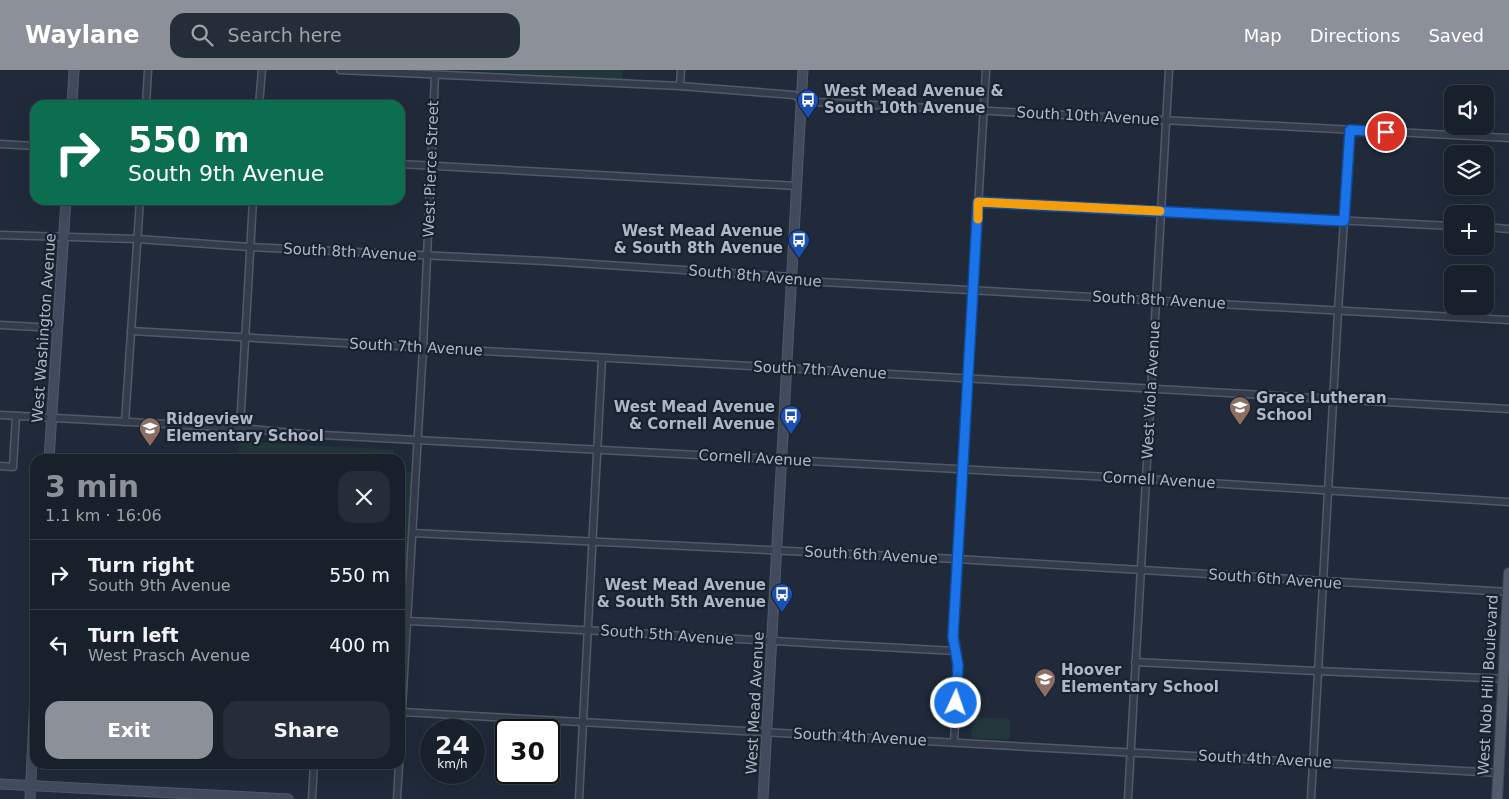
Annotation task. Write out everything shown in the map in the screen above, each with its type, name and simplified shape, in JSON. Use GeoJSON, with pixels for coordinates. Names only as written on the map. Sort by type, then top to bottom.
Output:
{"type":"FeatureCollection","features":[{"type":"Feature","properties":{"kind":"main road","name":"West Nob Hill Boulevard"},"geometry":{"type":"LineString","coordinates":[[1498,799],[1506,679],[1509,573]]}},
{"type":"Feature","properties":{"kind":"street"},"geometry":{"type":"LineString","coordinates":[[72,100],[74,70]]}},
{"type":"Feature","properties":{"kind":"street"},"geometry":{"type":"LineString","coordinates":[[146,100],[148,70]]}},
{"type":"Feature","properties":{"kind":"street"},"geometry":{"type":"LineString","coordinates":[[259,100],[262,70]]}},
{"type":"Feature","properties":{"kind":"street","name":"South 10th Avenue"},"geometry":{"type":"LineString","coordinates":[[340,70],[435,75],[448,73],[680,86],[794,95],[801,99],[816,102],[1509,138]]}},
{"type":"Feature","properties":{"kind":"street"},"geometry":{"type":"LineString","coordinates":[[680,86],[681,70]]}},
{"type":"Feature","properties":{"kind":"street","name":"West Mead Avenue"},"geometry":{"type":"LineString","coordinates":[[763,799],[803,70]]}},
{"type":"Feature","properties":{"kind":"street"},"geometry":{"type":"LineString","coordinates":[[954,742],[958,665],[953,637],[986,70]]}},
{"type":"Feature","properties":{"kind":"street","name":"West Viola Avenue"},"geometry":{"type":"LineString","coordinates":[[1128,799],[1169,70]]}},
{"type":"Feature","properties":{"kind":"street","name":"West Pierce Street"},"geometry":{"type":"LineString","coordinates":[[405,657],[428,256],[435,75]]}},
{"type":"Feature","properties":{"kind":"street"},"geometry":{"type":"LineString","coordinates":[[1311,799],[1322,582],[1350,130]]}},
{"type":"Feature","properties":{"kind":"street"},"geometry":{"type":"LineString","coordinates":[[0,144],[30,146]]}},
{"type":"Feature","properties":{"kind":"street"},"geometry":{"type":"LineString","coordinates":[[405,164],[797,186]]}},
{"type":"Feature","properties":{"kind":"street"},"geometry":{"type":"LineString","coordinates":[[978,202],[1444,226]]}},
{"type":"Feature","properties":{"kind":"street","name":"West Washington Avenue"},"geometry":{"type":"LineString","coordinates":[[49,454],[66,205]]}},
{"type":"Feature","properties":{"kind":"street"},"geometry":{"type":"LineString","coordinates":[[126,422],[140,205]]}},
{"type":"Feature","properties":{"kind":"street"},"geometry":{"type":"LineString","coordinates":[[240,428],[252,205]]}},
{"type":"Feature","properties":{"kind":"street"},"geometry":{"type":"LineString","coordinates":[[1494,227],[1509,228]]}},
{"type":"Feature","properties":{"kind":"street","name":"South 8th Avenue"},"geometry":{"type":"LineString","coordinates":[[0,235],[137,239],[250,247],[545,261],[792,277],[804,281],[1509,320]]}},
{"type":"Feature","properties":{"kind":"street"},"geometry":{"type":"LineString","coordinates":[[0,325],[57,328]]}},
{"type":"Feature","properties":{"kind":"street","name":"South 7th Avenue"},"geometry":{"type":"LineString","coordinates":[[131,331],[1509,409]]}},
{"type":"Feature","properties":{"kind":"street"},"geometry":{"type":"LineString","coordinates":[[579,799],[602,358]]}},
{"type":"Feature","properties":{"kind":"street","name":"Cornell Avenue"},"geometry":{"type":"LineString","coordinates":[[0,415],[240,428],[304,434],[1146,479],[1509,502]]}},
{"type":"Feature","properties":{"kind":"street"},"geometry":{"type":"LineString","coordinates":[[0,466],[13,466],[16,416]]}},
{"type":"Feature","properties":{"kind":"street","name":"South 6th Avenue"},"geometry":{"type":"LineString","coordinates":[[413,533],[957,559],[1509,592]]}},
{"type":"Feature","properties":{"kind":"street","name":"South 5th Avenue"},"geometry":{"type":"LineString","coordinates":[[407,621],[587,629],[772,642],[956,651]]}},
{"type":"Feature","properties":{"kind":"street"},"geometry":{"type":"LineString","coordinates":[[1135,662],[1506,679]]}},
{"type":"Feature","properties":{"kind":"street","name":"South 4th Avenue"},"geometry":{"type":"LineString","coordinates":[[405,712],[582,720],[767,733],[1312,761],[1499,773]]}},
{"type":"Feature","properties":{"kind":"street"},"geometry":{"type":"LineString","coordinates":[[30,799],[31,769]]}},
{"type":"Feature","properties":{"kind":"street"},"geometry":{"type":"LineString","coordinates":[[312,799],[314,769]]}},
{"type":"Feature","properties":{"kind":"street"},"geometry":{"type":"LineString","coordinates":[[397,799],[399,769]]}},
{"type":"Feature","properties":{"kind":"street"},"geometry":{"type":"LineString","coordinates":[[0,784],[288,799]]}},
{"type":"Feature","properties":{"kind":"green space"},"geometry":{"type":"Polygon","coordinates":[[[470,70],[623,70],[622,80],[470,70]]]}},
{"type":"Feature","properties":{"kind":"green space"},"geometry":{"type":"Polygon","coordinates":[[[240,435],[250,442],[394,450],[394,454],[238,454],[240,435]]]}},
{"type":"Feature","properties":{"kind":"green space"},"geometry":{"type":"Polygon","coordinates":[[[405,472],[413,472],[405,590],[405,472]]]}},
{"type":"Feature","properties":{"kind":"green space"},"geometry":{"type":"Polygon","coordinates":[[[973,717],[1010,719],[1010,737],[1008,740],[971,738],[973,717]]]}},
{"type":"Feature","properties":{"kind":"slow traffic"},"geometry":{"type":"LineString","coordinates":[[978,219],[978,202],[1160,211]]}},
{"type":"Feature","properties":{"kind":"place","name":"West Mead Avenue & South 10th Avenue"},"geometry":{"type":"Point","coordinates":[808,119]}},
{"type":"Feature","properties":{"kind":"place","name":"West Mead Avenue & South 8th Avenue"},"geometry":{"type":"Point","coordinates":[799,259]}},
{"type":"Feature","properties":{"kind":"place","name":"Grace Lutheran School"},"geometry":{"type":"Point","coordinates":[1240,426]}},
{"type":"Feature","properties":{"kind":"place","name":"West Mead Avenue & Cornell Avenue"},"geometry":{"type":"Point","coordinates":[791,435]}},
{"type":"Feature","properties":{"kind":"place","name":"Ridgeview Elementary School"},"geometry":{"type":"Point","coordinates":[150,447]}},
{"type":"Feature","properties":{"kind":"place","name":"West Mead Avenue & South 5th Avenue"},"geometry":{"type":"Point","coordinates":[782,613]}},
{"type":"Feature","properties":{"kind":"place","name":"Hoover Elementary School"},"geometry":{"type":"Point","coordinates":[1045,698]}},
{"type":"Feature","properties":{"kind":"route"},"geometry":{"type":"LineString","coordinates":[[956,703],[958,665],[953,637],[978,202],[1344,221],[1350,130],[1386,132]]}}]}
